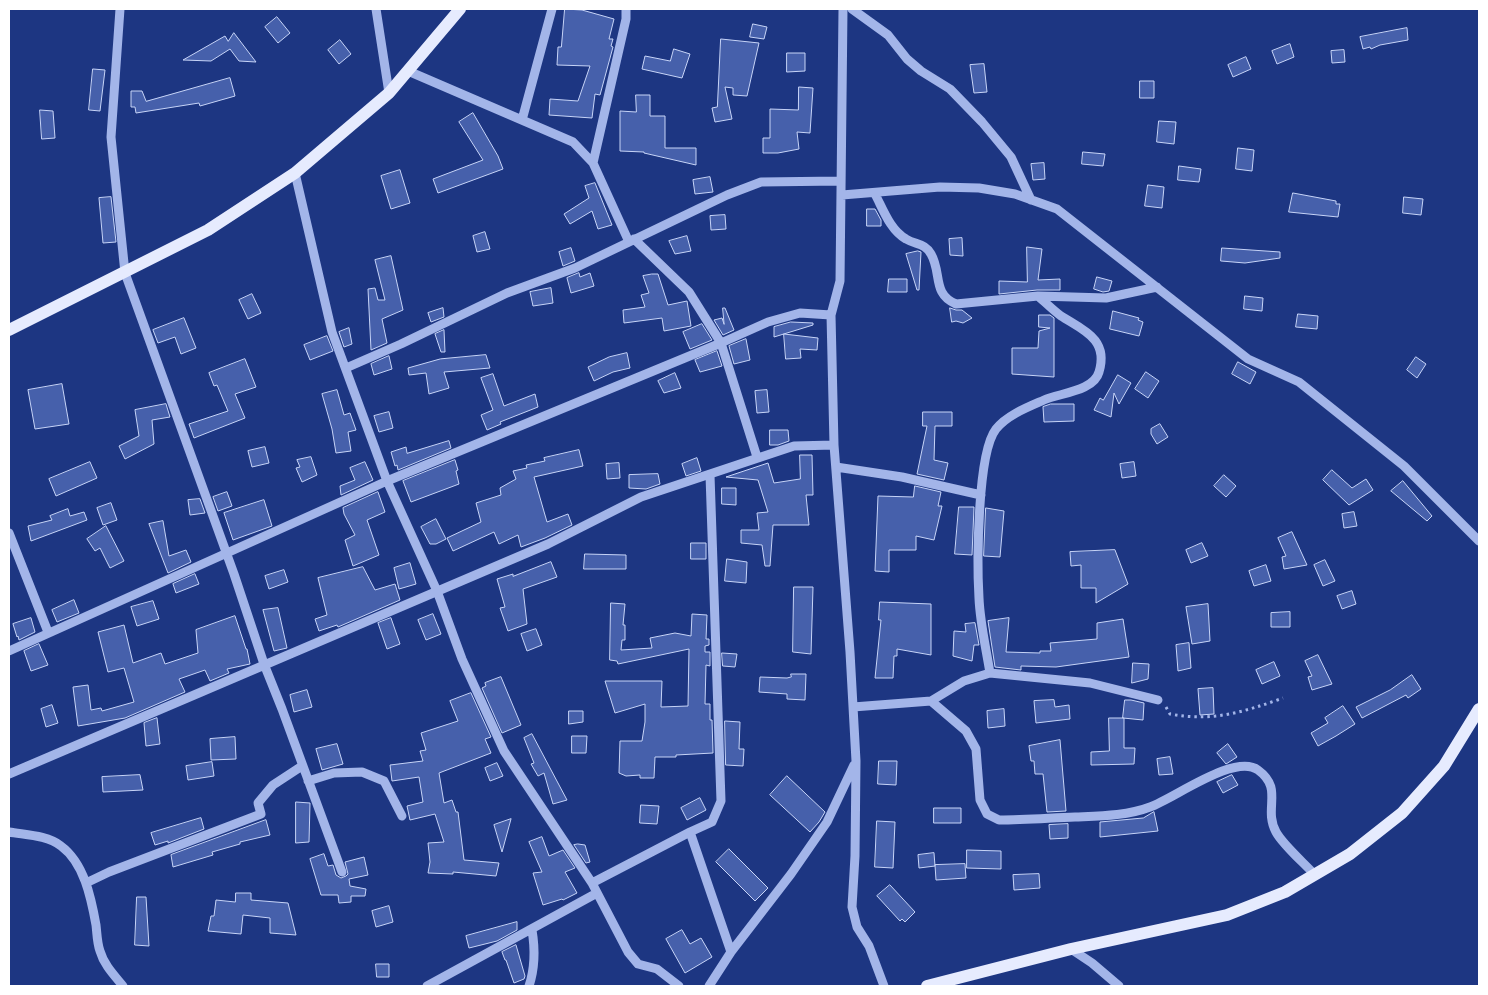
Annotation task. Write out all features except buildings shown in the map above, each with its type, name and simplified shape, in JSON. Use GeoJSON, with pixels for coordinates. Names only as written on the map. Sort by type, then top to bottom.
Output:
{"type":"FeatureCollection","features":[{"type":"Feature","properties":{"kind":"main road"},"geometry":{"type":"LineString","coordinates":[[9,330],[208,230],[295,173],[389,93],[460,9]]}},
{"type":"Feature","properties":{"kind":"main road"},"geometry":{"type":"LineString","coordinates":[[928,986],[1071,949],[1227,915],[1285,892],[1350,854],[1402,813],[1444,766],[1479,710]]}},
{"type":"Feature","properties":{"kind":"street"},"geometry":{"type":"LineString","coordinates":[[120,9],[111,137],[125,272],[264,664],[342,872]]}},
{"type":"Feature","properties":{"kind":"street"},"geometry":{"type":"LineString","coordinates":[[376,9],[389,93]]}},
{"type":"Feature","properties":{"kind":"street"},"geometry":{"type":"LineString","coordinates":[[522,120],[552,9]]}},
{"type":"Feature","properties":{"kind":"street"},"geometry":{"type":"LineString","coordinates":[[593,164],[626,19],[626,9]]}},
{"type":"Feature","properties":{"kind":"street"},"geometry":{"type":"LineString","coordinates":[[843,9],[840,281],[831,315],[834,445],[856,761],[855,856],[852,907],[857,927],[869,946],[884,986]]}},
{"type":"Feature","properties":{"kind":"street"},"geometry":{"type":"LineString","coordinates":[[852,9],[888,35],[908,60],[950,89],[982,122],[1011,157],[1031,200]]}},
{"type":"Feature","properties":{"kind":"street"},"geometry":{"type":"LineString","coordinates":[[408,71],[573,142],[593,164],[632,241],[689,292],[721,344],[757,457]]}},
{"type":"Feature","properties":{"kind":"street"},"geometry":{"type":"LineString","coordinates":[[295,173],[332,332],[387,481],[437,591],[462,659],[504,752],[592,883],[628,952],[638,964],[657,969],[679,986]]}},
{"type":"Feature","properties":{"kind":"street"},"geometry":{"type":"LineString","coordinates":[[346,368],[507,293],[575,268],[727,195],[761,182],[840,181]]}},
{"type":"Feature","properties":{"kind":"street"},"geometry":{"type":"LineString","coordinates":[[842,195],[875,194],[940,187],[979,188],[1015,194],[1057,209],[1248,359],[1299,382],[1404,466],[1479,541]]}},
{"type":"Feature","properties":{"kind":"street"},"geometry":{"type":"LineString","coordinates":[[875,194],[894,228],[905,238],[926,246],[933,256],[941,293],[949,301],[956,304],[1038,296],[1106,298],[1157,287]]}},
{"type":"Feature","properties":{"kind":"street"},"geometry":{"type":"LineString","coordinates":[[990,673],[979,599],[978,561],[985,457],[996,429],[1018,411],[1049,397],[1092,383],[1099,374],[1101,363],[1100,347],[1093,336],[1058,314],[1038,296]]}},
{"type":"Feature","properties":{"kind":"street"},"geometry":{"type":"LineString","coordinates":[[9,651],[387,481],[721,344],[768,322],[800,313],[831,315]]}},
{"type":"Feature","properties":{"kind":"street"},"geometry":{"type":"LineString","coordinates":[[9,774],[548,544],[641,497],[794,446],[834,445]]}},
{"type":"Feature","properties":{"kind":"street"},"geometry":{"type":"LineString","coordinates":[[836,467],[902,478],[981,495]]}},
{"type":"Feature","properties":{"kind":"street"},"geometry":{"type":"LineString","coordinates":[[592,883],[712,822],[721,801],[710,475]]}},
{"type":"Feature","properties":{"kind":"street"},"geometry":{"type":"LineString","coordinates":[[9,533],[48,632]]}},
{"type":"Feature","properties":{"kind":"street"},"geometry":{"type":"LineString","coordinates":[[853,707],[931,701],[964,681],[990,673],[1090,683],[1158,700]]}},
{"type":"Feature","properties":{"kind":"street"},"geometry":{"type":"LineString","coordinates":[[931,701],[966,731],[976,749],[980,800],[987,814],[998,820],[1126,813],[1150,808],[1229,768],[1247,765],[1257,769],[1270,782],[1272,788],[1270,811],[1272,823],[1277,834],[1314,874]]}},
{"type":"Feature","properties":{"kind":"street"},"geometry":{"type":"LineString","coordinates":[[710,986],[731,952],[828,822],[856,761]]}},
{"type":"Feature","properties":{"kind":"street"},"geometry":{"type":"LineString","coordinates":[[86,883],[109,872],[261,814],[258,802],[273,786],[302,766]]}},
{"type":"Feature","properties":{"kind":"street"},"geometry":{"type":"LineString","coordinates":[[308,781],[334,773],[362,772],[384,781],[402,816]]}},
{"type":"Feature","properties":{"kind":"street"},"geometry":{"type":"LineString","coordinates":[[9,832],[43,838],[60,845],[75,860],[86,883],[96,923],[100,951],[107,967],[123,986]]}},
{"type":"Feature","properties":{"kind":"street"},"geometry":{"type":"LineString","coordinates":[[690,832],[731,952]]}},
{"type":"Feature","properties":{"kind":"street"},"geometry":{"type":"LineString","coordinates":[[427,986],[597,893]]}},
{"type":"Feature","properties":{"kind":"street"},"geometry":{"type":"LineString","coordinates":[[529,986],[532,978],[534,947],[532,930]]}},
{"type":"Feature","properties":{"kind":"street"},"geometry":{"type":"LineString","coordinates":[[1071,949],[1092,963],[1119,986]]}},
{"type":"Feature","properties":{"kind":"path"},"geometry":{"type":"LineString","coordinates":[[1158,700],[1162,702],[1170,714],[1199,718],[1224,716],[1256,708],[1283,698]]}}]}
